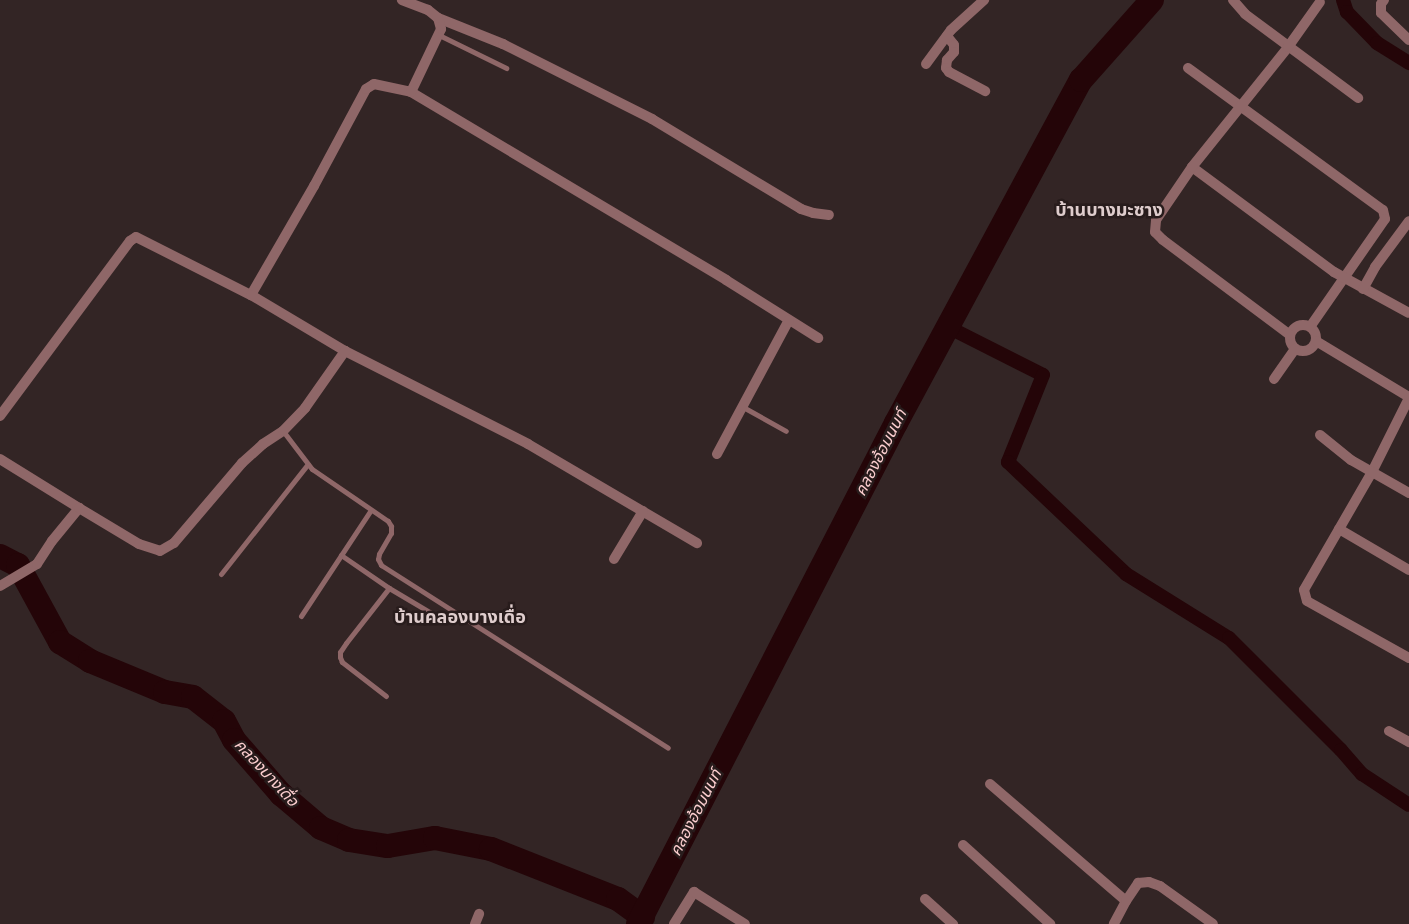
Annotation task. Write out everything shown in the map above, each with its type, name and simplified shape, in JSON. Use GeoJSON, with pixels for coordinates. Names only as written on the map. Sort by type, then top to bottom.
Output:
{"type":"FeatureCollection","features":[{"type":"Feature","properties":{"kind":"street"},"geometry":{"type":"LineString","coordinates":[[402,0],[428,10],[438,18],[503,44],[652,119],[801,209],[828,215]]}},
{"type":"Feature","properties":{"kind":"street"},"geometry":{"type":"LineString","coordinates":[[926,64],[947,36],[984,0]]}},
{"type":"Feature","properties":{"kind":"street"},"geometry":{"type":"LineString","coordinates":[[1233,0],[1245,14],[1358,98]]}},
{"type":"Feature","properties":{"kind":"street"},"geometry":{"type":"LineString","coordinates":[[1384,0],[1381,4],[1381,13],[1409,40]]}},
{"type":"Feature","properties":{"kind":"street"},"geometry":{"type":"LineString","coordinates":[[1290,335],[1163,240],[1155,232],[1156,220],[1192,166],[1288,47],[1320,2]]}},
{"type":"Feature","properties":{"kind":"street"},"geometry":{"type":"LineString","coordinates":[[411,92],[439,35],[438,18]]}},
{"type":"Feature","properties":{"kind":"street"},"geometry":{"type":"LineString","coordinates":[[947,36],[954,45],[954,52],[947,60],[946,68],[949,72],[985,91]]}},
{"type":"Feature","properties":{"kind":"street"},"geometry":{"type":"LineString","coordinates":[[1188,68],[1383,210],[1385,219],[1346,279],[1310,327]]}},
{"type":"Feature","properties":{"kind":"street"},"geometry":{"type":"LineString","coordinates":[[250,295],[314,186],[366,89],[374,84],[411,92],[726,280],[818,338]]}},
{"type":"Feature","properties":{"kind":"street"},"geometry":{"type":"LineString","coordinates":[[1192,166],[1346,279],[1409,313]]}},
{"type":"Feature","properties":{"kind":"street"},"geometry":{"type":"LineString","coordinates":[[1363,289],[1375,267],[1409,221]]}},
{"type":"Feature","properties":{"kind":"street"},"geometry":{"type":"LineString","coordinates":[[0,416],[130,241],[136,237],[250,295],[345,351],[528,444],[697,543]]}},
{"type":"Feature","properties":{"kind":"street"},"geometry":{"type":"LineString","coordinates":[[717,454],[789,320]]}},
{"type":"Feature","properties":{"kind":"street"},"geometry":{"type":"LineString","coordinates":[[1300,325],[1310,327],[1316,336],[1316,341],[1310,349],[1300,351],[1295,349],[1290,340],[1290,335],[1292,330],[1300,325]]}},
{"type":"Feature","properties":{"kind":"street"},"geometry":{"type":"LineString","coordinates":[[1316,341],[1409,398],[1372,472],[1304,590],[1307,601],[1409,658]]}},
{"type":"Feature","properties":{"kind":"street"},"geometry":{"type":"LineString","coordinates":[[1274,379],[1295,349]]}},
{"type":"Feature","properties":{"kind":"street"},"geometry":{"type":"LineString","coordinates":[[0,458],[139,544],[160,551],[174,543],[242,463],[263,444],[283,432],[304,408],[345,351]]}},
{"type":"Feature","properties":{"kind":"street"},"geometry":{"type":"LineString","coordinates":[[1320,435],[1351,460],[1409,493]]}},
{"type":"Feature","properties":{"kind":"street"},"geometry":{"type":"LineString","coordinates":[[0,586],[37,564],[52,541],[79,508]]}},
{"type":"Feature","properties":{"kind":"street"},"geometry":{"type":"LineString","coordinates":[[614,558],[643,512]]}},
{"type":"Feature","properties":{"kind":"street"},"geometry":{"type":"LineString","coordinates":[[1339,529],[1409,570]]}},
{"type":"Feature","properties":{"kind":"street"},"geometry":{"type":"LineString","coordinates":[[1389,731],[1409,742]]}},
{"type":"Feature","properties":{"kind":"street"},"geometry":{"type":"LineString","coordinates":[[990,784],[1126,901]]}},
{"type":"Feature","properties":{"kind":"street"},"geometry":{"type":"LineString","coordinates":[[963,845],[1050,924]]}},
{"type":"Feature","properties":{"kind":"street"},"geometry":{"type":"LineString","coordinates":[[1114,924],[1138,883],[1149,882],[1160,886],[1213,924]]}},
{"type":"Feature","properties":{"kind":"street"},"geometry":{"type":"LineString","coordinates":[[674,924],[694,892],[745,924]]}},
{"type":"Feature","properties":{"kind":"street"},"geometry":{"type":"LineString","coordinates":[[925,899],[953,924]]}},
{"type":"Feature","properties":{"kind":"lane"},"geometry":{"type":"LineString","coordinates":[[439,35],[506,68]]}},
{"type":"Feature","properties":{"kind":"lane"},"geometry":{"type":"LineString","coordinates":[[742,407],[786,431]]}},
{"type":"Feature","properties":{"kind":"lane"},"geometry":{"type":"LineString","coordinates":[[283,432],[312,469],[391,526],[390,533],[379,554],[381,565],[668,748]]}},
{"type":"Feature","properties":{"kind":"lane"},"geometry":{"type":"LineString","coordinates":[[221,574],[308,464]]}},
{"type":"Feature","properties":{"kind":"lane"},"geometry":{"type":"LineString","coordinates":[[301,616],[371,510]]}},
{"type":"Feature","properties":{"kind":"lane"},"geometry":{"type":"LineString","coordinates":[[341,555],[389,588],[443,620]]}},
{"type":"Feature","properties":{"kind":"lane"},"geometry":{"type":"LineString","coordinates":[[386,696],[342,662],[340,652],[389,588]]}},
{"type":"Feature","properties":{"kind":"waterway","name":"คลองอ้อมนนท์"},"geometry":{"type":"LineString","coordinates":[[638,924],[896,423],[1081,80],[1152,0]]}},
{"type":"Feature","properties":{"kind":"waterway"},"geometry":{"type":"LineString","coordinates":[[1343,0],[1347,12],[1377,43],[1409,63]]}},
{"type":"Feature","properties":{"kind":"waterway"},"geometry":{"type":"LineString","coordinates":[[948,327],[1043,375],[1008,462],[1126,574],[1229,638],[1341,750],[1362,774],[1409,805]]}},
{"type":"Feature","properties":{"kind":"waterway","name":"คลองบางเดื่อ"},"geometry":{"type":"LineString","coordinates":[[0,556],[18,565],[60,642],[90,661],[165,692],[193,697],[224,721],[234,740],[281,794],[321,828],[349,840],[388,846],[435,838],[491,849],[618,899],[643,917]]}},
{"type":"Feature","properties":{"kind":"district","name":"บ้านบางมะซาง"},"geometry":{"type":"Point","coordinates":[1109,210]}},
{"type":"Feature","properties":{"kind":"district","name":"บ้านคลองบางเดื่อ"},"geometry":{"type":"Point","coordinates":[460,617]}}]}
